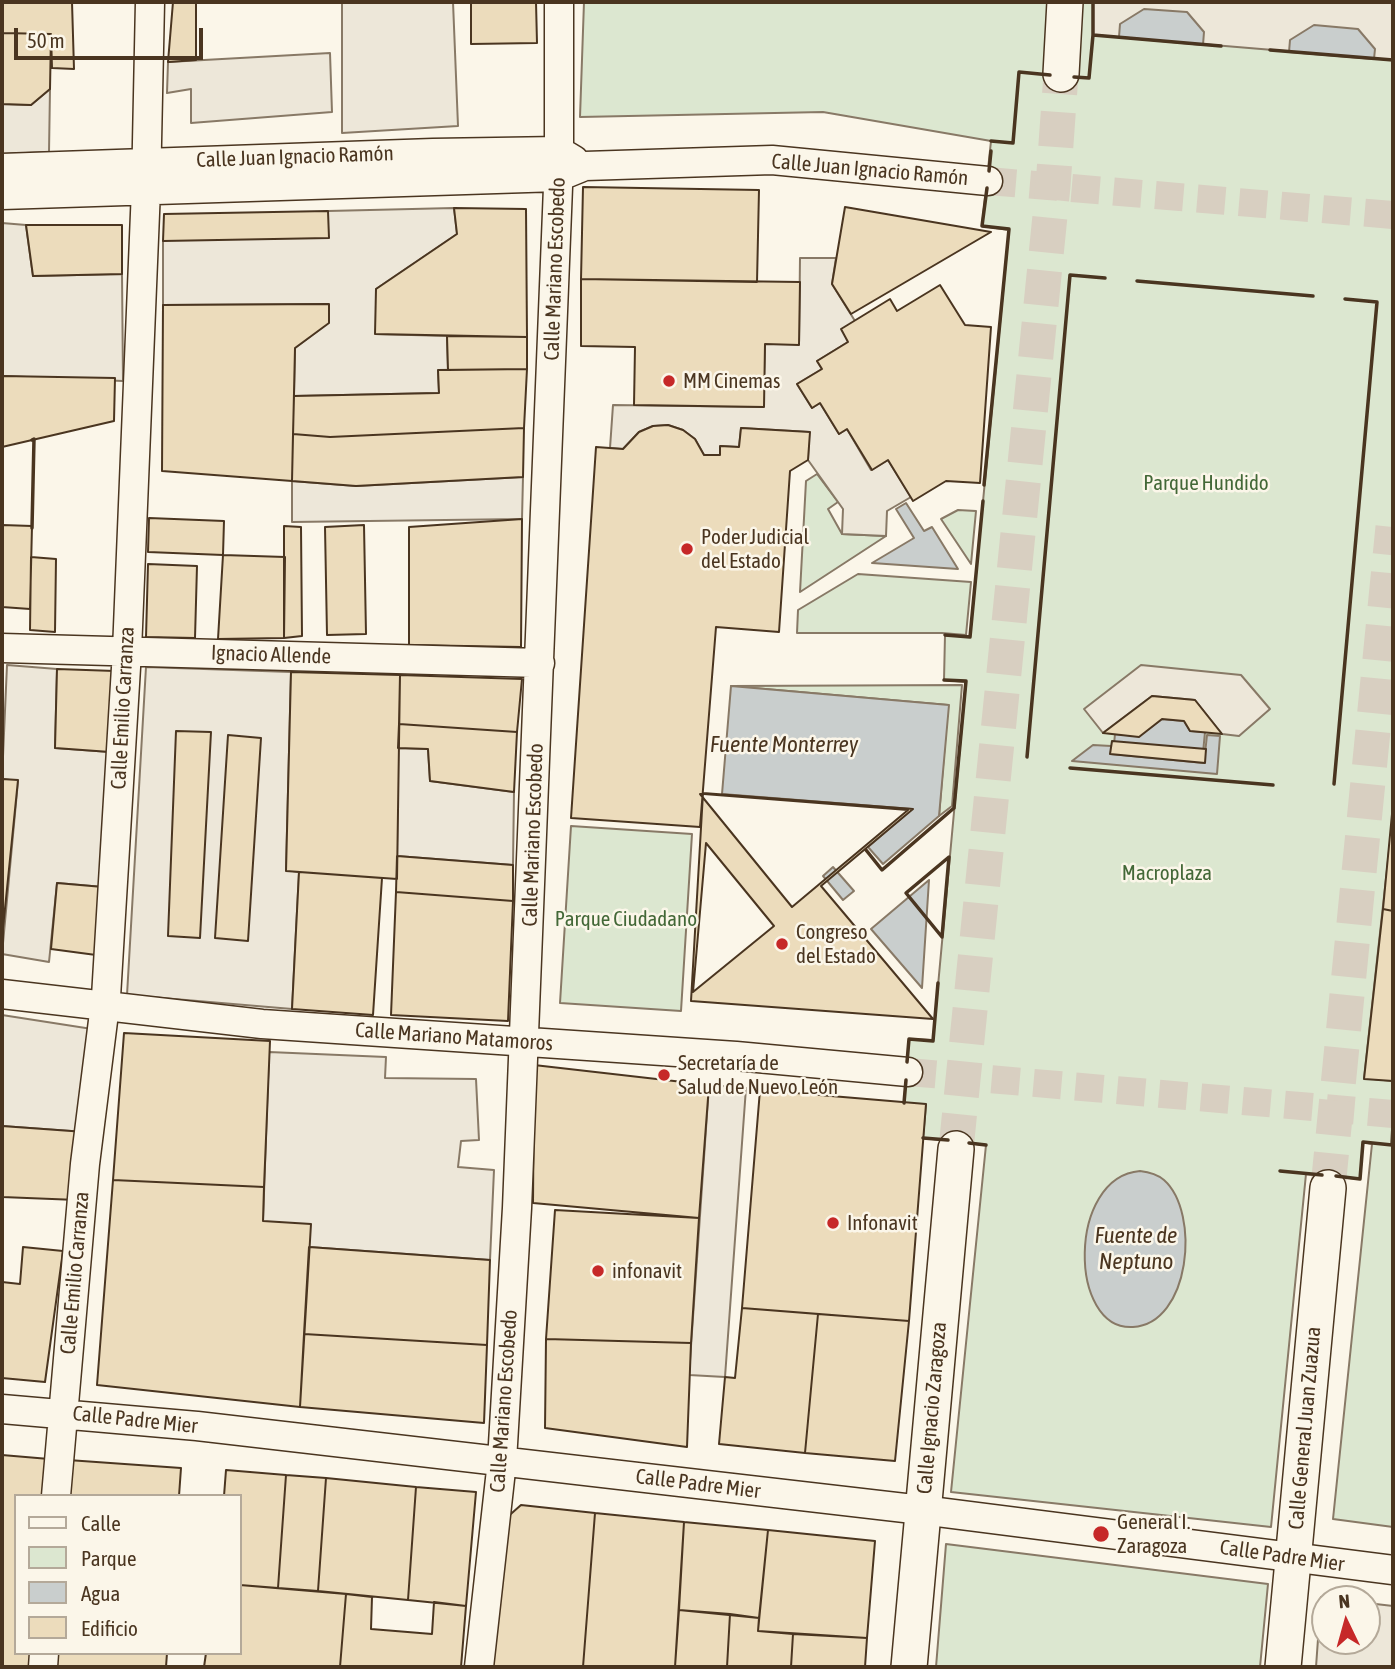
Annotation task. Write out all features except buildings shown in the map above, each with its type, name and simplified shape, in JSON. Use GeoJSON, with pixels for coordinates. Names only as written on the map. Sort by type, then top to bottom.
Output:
{"type":"FeatureCollection","features":[{"type":"Feature","properties":{"kind":"main road"},"geometry":{"type":"LineString","coordinates":[[1062,74],[1065,2]]}},
{"type":"Feature","properties":{"kind":"main road","name":"Calle Ignacio Zaragoza"},"geometry":{"type":"LineString","coordinates":[[909,1667],[956,1149]]}},
{"type":"Feature","properties":{"kind":"main road","name":"Calle General Juan Zuazua"},"geometry":{"type":"LineString","coordinates":[[1283,1667],[1328,1188]]}},
{"type":"Feature","properties":{"kind":"street","name":"Calle Emilio Carranza"},"geometry":{"type":"LineString","coordinates":[[56,1494],[85,1164],[104,1007],[127,651],[146,176],[149,2]]}},
{"type":"Feature","properties":{"kind":"street","name":"Calle Mariano Escobedo"},"geometry":{"type":"LineString","coordinates":[[479,1667],[502,1461],[524,1043],[559,164],[559,2]]}},
{"type":"Feature","properties":{"kind":"street","name":"Calle Juan Ignacio Ramón"},"geometry":{"type":"LineString","coordinates":[[2,195],[146,176],[433,153],[584,166],[772,160],[988,181]]}},
{"type":"Feature","properties":{"kind":"street","name":"Calle Juan Ignacio Ramón"},"geometry":{"type":"LineString","coordinates":[[2,168],[146,176]]}},
{"type":"Feature","properties":{"kind":"street","name":"Ignacio Allende"},"geometry":{"type":"LineString","coordinates":[[2,648],[540,663]]}},
{"type":"Feature","properties":{"kind":"street","name":"Calle Mariano Matamoros"},"geometry":{"type":"LineString","coordinates":[[2,993],[262,1024],[736,1056],[908,1072]]}},
{"type":"Feature","properties":{"kind":"street","name":"Calle Padre Mier"},"geometry":{"type":"LineString","coordinates":[[2,1409],[197,1426],[502,1461],[922,1510],[1393,1570]]}},
{"type":"Feature","properties":{"kind":"green space","name":"Macroplaza"},"geometry":{"type":"Polygon","coordinates":[[[584,2],[1393,2],[1393,815],[1364,1078],[1393,1081],[1393,1527],[1333,1519],[1372,1144],[1363,1142],[1360,1179],[1306,1174],[1271,1527],[951,1492],[986,1145],[923,1138],[926,1105],[904,1103],[909,1039],[933,1040],[966,682],[944,680],[945,635],[970,637],[1009,230],[982,226],[991,141],[823,112],[580,117],[584,2]]]}},
{"type":"Feature","properties":{"kind":"green space"},"geometry":{"type":"Polygon","coordinates":[[[817,474],[838,502],[828,509],[842,534],[886,536],[800,592],[806,481],[817,474]]]}},
{"type":"Feature","properties":{"kind":"green space"},"geometry":{"type":"Polygon","coordinates":[[[958,510],[976,511],[971,564],[941,519],[958,510]]]}},
{"type":"Feature","properties":{"kind":"green space"},"geometry":{"type":"Polygon","coordinates":[[[858,574],[971,582],[966,635],[797,633],[798,610],[858,574]]]}},
{"type":"Feature","properties":{"kind":"green space"},"geometry":{"type":"Polygon","coordinates":[[[962,685],[952,806],[939,816],[948,705],[731,686],[962,685]]]}},
{"type":"Feature","properties":{"kind":"green space","name":"Parque Ciudadano"},"geometry":{"type":"Polygon","coordinates":[[[571,826],[692,834],[681,1011],[560,1003],[571,826]]]}},
{"type":"Feature","properties":{"kind":"green space"},"geometry":{"type":"Polygon","coordinates":[[[946,1544],[1268,1584],[1260,1667],[936,1667],[946,1544]]]}},
{"type":"Feature","properties":{"kind":"shaded area"},"geometry":{"type":"Polygon","coordinates":[[[342,2],[453,2],[458,126],[342,133],[342,2]]]}},
{"type":"Feature","properties":{"kind":"shaded area"},"geometry":{"type":"Polygon","coordinates":[[[1093,2],[1393,2],[1393,60],[1093,35],[1093,2]]]}},
{"type":"Feature","properties":{"kind":"shaded area"},"geometry":{"type":"Polygon","coordinates":[[[330,53],[332,112],[191,123],[191,89],[167,93],[168,62],[330,53]]]}},
{"type":"Feature","properties":{"kind":"shaded area"},"geometry":{"type":"Polygon","coordinates":[[[50,89],[49,152],[2,154],[2,104],[31,105],[50,89]]]}},
{"type":"Feature","properties":{"kind":"shaded area"},"geometry":{"type":"Polygon","coordinates":[[[454,208],[457,234],[376,289],[376,334],[447,336],[448,370],[438,371],[439,393],[294,396],[295,348],[328,323],[328,304],[163,305],[163,241],[328,211],[454,208]]]}},
{"type":"Feature","properties":{"kind":"shaded area"},"geometry":{"type":"Polygon","coordinates":[[[2,223],[26,225],[33,276],[122,274],[123,381],[2,376],[2,223]]]}},
{"type":"Feature","properties":{"kind":"shaded area"},"geometry":{"type":"Polygon","coordinates":[[[800,258],[836,258],[832,284],[855,321],[848,342],[817,361],[822,369],[797,384],[812,408],[820,403],[839,434],[847,429],[871,470],[888,460],[911,497],[887,511],[886,536],[842,534],[843,509],[808,460],[809,432],[741,428],[739,447],[721,446],[720,455],[704,455],[695,439],[683,430],[668,425],[653,426],[639,432],[623,449],[610,448],[613,405],[763,407],[765,344],[799,344],[800,258]]]}},
{"type":"Feature","properties":{"kind":"shaded area"},"geometry":{"type":"Polygon","coordinates":[[[523,477],[522,519],[292,522],[292,481],[356,486],[523,477]]]}},
{"type":"Feature","properties":{"kind":"shaded area"},"geometry":{"type":"Polygon","coordinates":[[[7,665],[57,669],[55,748],[110,752],[103,887],[57,883],[49,962],[2,954],[18,781],[2,779],[7,665]]]}},
{"type":"Feature","properties":{"kind":"shaded area"},"geometry":{"type":"Polygon","coordinates":[[[1141,665],[1241,675],[1270,709],[1239,736],[1222,734],[1195,700],[1152,696],[1103,733],[1084,709],[1141,665]]]}},
{"type":"Feature","properties":{"kind":"shaded area"},"geometry":{"type":"Polygon","coordinates":[[[146,667],[291,672],[286,870],[299,872],[292,1009],[127,995],[146,667]]]}},
{"type":"Feature","properties":{"kind":"shaded area"},"geometry":{"type":"Polygon","coordinates":[[[398,748],[428,749],[430,781],[514,792],[513,865],[397,856],[398,748]]]}},
{"type":"Feature","properties":{"kind":"shaded area"},"geometry":{"type":"Polygon","coordinates":[[[2,1015],[92,1029],[85,1132],[2,1126],[2,1015]]]}},
{"type":"Feature","properties":{"kind":"shaded area"},"geometry":{"type":"Polygon","coordinates":[[[269,1052],[386,1057],[385,1078],[476,1079],[479,1140],[461,1141],[458,1167],[494,1170],[490,1260],[309,1247],[263,1221],[269,1052]]]}},
{"type":"Feature","properties":{"kind":"shaded area"},"geometry":{"type":"Polygon","coordinates":[[[709,1085],[746,1088],[725,1377],[689,1375],[709,1085]]]}},
{"type":"Feature","properties":{"kind":"shaded area"},"geometry":{"type":"Polygon","coordinates":[[[1381,1605],[1393,1606],[1393,1667],[1316,1667],[1317,1655],[1381,1655],[1381,1605]]]}},
{"type":"Feature","properties":{"kind":"water"},"geometry":{"type":"Polygon","coordinates":[[[1144,9],[1187,12],[1204,32],[1203,45],[1119,37],[1120,24],[1144,9]]]}},
{"type":"Feature","properties":{"kind":"water"},"geometry":{"type":"Polygon","coordinates":[[[1314,25],[1358,29],[1375,49],[1374,59],[1289,52],[1290,40],[1314,25]]]}},
{"type":"Feature","properties":{"kind":"water"},"geometry":{"type":"Polygon","coordinates":[[[906,503],[924,531],[932,527],[958,569],[872,563],[914,538],[896,509],[906,503]]]}},
{"type":"Feature","properties":{"kind":"water","name":"Fuente Monterrey"},"geometry":{"type":"Polygon","coordinates":[[[731,686],[949,705],[939,816],[883,864],[868,847],[912,809],[722,794],[731,686]]]}},
{"type":"Feature","properties":{"kind":"water"},"geometry":{"type":"Polygon","coordinates":[[[1162,719],[1184,721],[1190,731],[1205,732],[1203,753],[1114,744],[1115,734],[1139,736],[1162,719]]]}},
{"type":"Feature","properties":{"kind":"water"},"geometry":{"type":"Polygon","coordinates":[[[1207,735],[1220,736],[1217,774],[1072,761],[1093,745],[1111,746],[1111,754],[1204,763],[1207,735]]]}},
{"type":"Feature","properties":{"kind":"water"},"geometry":{"type":"Polygon","coordinates":[[[833,867],[854,891],[843,900],[823,876],[833,867]]]}},
{"type":"Feature","properties":{"kind":"water"},"geometry":{"type":"Polygon","coordinates":[[[929,880],[922,988],[871,929],[929,880]]]}},
{"type":"Feature","properties":{"kind":"water","name":"Fuente de Neptuno"},"geometry":{"type":"Polygon","coordinates":[[[1140,1171],[1164,1180],[1176,1196],[1183,1216],[1184,1265],[1178,1288],[1167,1307],[1152,1321],[1133,1327],[1112,1322],[1096,1305],[1087,1281],[1085,1253],[1089,1224],[1099,1198],[1116,1180],[1140,1171]]]}},
{"type":"Feature","properties":{"kind":"tunnel"},"geometry":{"type":"LineString","coordinates":[[956,1149],[1053,186],[1061,74]]}},
{"type":"Feature","properties":{"kind":"tunnel"},"geometry":{"type":"LineString","coordinates":[[988,181],[1393,215]]}},
{"type":"Feature","properties":{"kind":"tunnel"},"geometry":{"type":"LineString","coordinates":[[1328,1188],[1393,527]]}},
{"type":"Feature","properties":{"kind":"tunnel"},"geometry":{"type":"LineString","coordinates":[[908,1072],[1393,1114]]}},
{"type":"Feature","properties":{"kind":"wall"},"geometry":{"type":"LineString","coordinates":[[1093,2],[1093,35]]}},
{"type":"Feature","properties":{"kind":"wall"},"geometry":{"type":"LineString","coordinates":[[1074,77],[1089,78],[1093,35],[1221,46]]}},
{"type":"Feature","properties":{"kind":"wall"},"geometry":{"type":"LineString","coordinates":[[1270,50],[1393,60]]}},
{"type":"Feature","properties":{"kind":"wall"},"geometry":{"type":"LineString","coordinates":[[991,141],[1013,143],[1019,72],[1050,75]]}},
{"type":"Feature","properties":{"kind":"wall"},"geometry":{"type":"LineString","coordinates":[[989,171],[991,151]]}},
{"type":"Feature","properties":{"kind":"wall"},"geometry":{"type":"LineString","coordinates":[[984,485],[1009,229],[982,226],[987,188]]}},
{"type":"Feature","properties":{"kind":"wall"},"geometry":{"type":"LineString","coordinates":[[1027,757],[1070,275],[1105,278]]}},
{"type":"Feature","properties":{"kind":"wall"},"geometry":{"type":"LineString","coordinates":[[1137,281],[1313,296]]}},
{"type":"Feature","properties":{"kind":"wall"},"geometry":{"type":"LineString","coordinates":[[1334,784],[1377,302],[1345,299]]}},
{"type":"Feature","properties":{"kind":"wall"},"geometry":{"type":"LineString","coordinates":[[32,440],[34,439],[32,528]]}},
{"type":"Feature","properties":{"kind":"wall"},"geometry":{"type":"LineString","coordinates":[[945,635],[970,637],[983,501]]}},
{"type":"Feature","properties":{"kind":"wall"},"geometry":{"type":"LineString","coordinates":[[866,850],[882,870],[954,808],[966,681],[944,680]]}},
{"type":"Feature","properties":{"kind":"wall"},"geometry":{"type":"LineString","coordinates":[[1070,768],[1273,785]]}},
{"type":"Feature","properties":{"kind":"wall"},"geometry":{"type":"LineString","coordinates":[[949,857],[942,937],[906,893],[949,857]]}},
{"type":"Feature","properties":{"kind":"wall"},"geometry":{"type":"LineString","coordinates":[[907,1062],[909,1039],[933,1041],[938,983]]}},
{"type":"Feature","properties":{"kind":"wall"},"geometry":{"type":"LineString","coordinates":[[904,1103],[906,1080]]}},
{"type":"Feature","properties":{"kind":"wall"},"geometry":{"type":"LineString","coordinates":[[1336,1176],[1360,1179],[1363,1142],[1392,1145],[1393,1125]]}},
{"type":"Feature","properties":{"kind":"wall"},"geometry":{"type":"LineString","coordinates":[[923,1138],[948,1140]]}},
{"type":"Feature","properties":{"kind":"wall"},"geometry":{"type":"LineString","coordinates":[[969,1143],[986,1145]]}},
{"type":"Feature","properties":{"kind":"wall"},"geometry":{"type":"LineString","coordinates":[[1280,1171],[1322,1175]]}},
{"type":"Feature","properties":{"kind":"place","name":"MM Cinemas"},"geometry":{"type":"Point","coordinates":[669,381]}},
{"type":"Feature","properties":{"kind":"place","name":"Poder Judicial del Estado"},"geometry":{"type":"Point","coordinates":[687,549]}},
{"type":"Feature","properties":{"kind":"place","name":"Congreso del Estado"},"geometry":{"type":"Point","coordinates":[782,944]}},
{"type":"Feature","properties":{"kind":"place","name":"Secretaría de Salud de Nuevo León"},"geometry":{"type":"Point","coordinates":[664,1075]}},
{"type":"Feature","properties":{"kind":"place","name":"Infonavit"},"geometry":{"type":"Point","coordinates":[833,1223]}},
{"type":"Feature","properties":{"kind":"place","name":"infonavit"},"geometry":{"type":"Point","coordinates":[598,1271]}},
{"type":"Feature","properties":{"kind":"place","name":"General I. Zaragoza"},"geometry":{"type":"Point","coordinates":[1101,1534]}},
{"type":"Feature","properties":{"kind":"park label","name":"Parque Hundido"},"geometry":{"type":"Point","coordinates":[1206,483]}}]}
